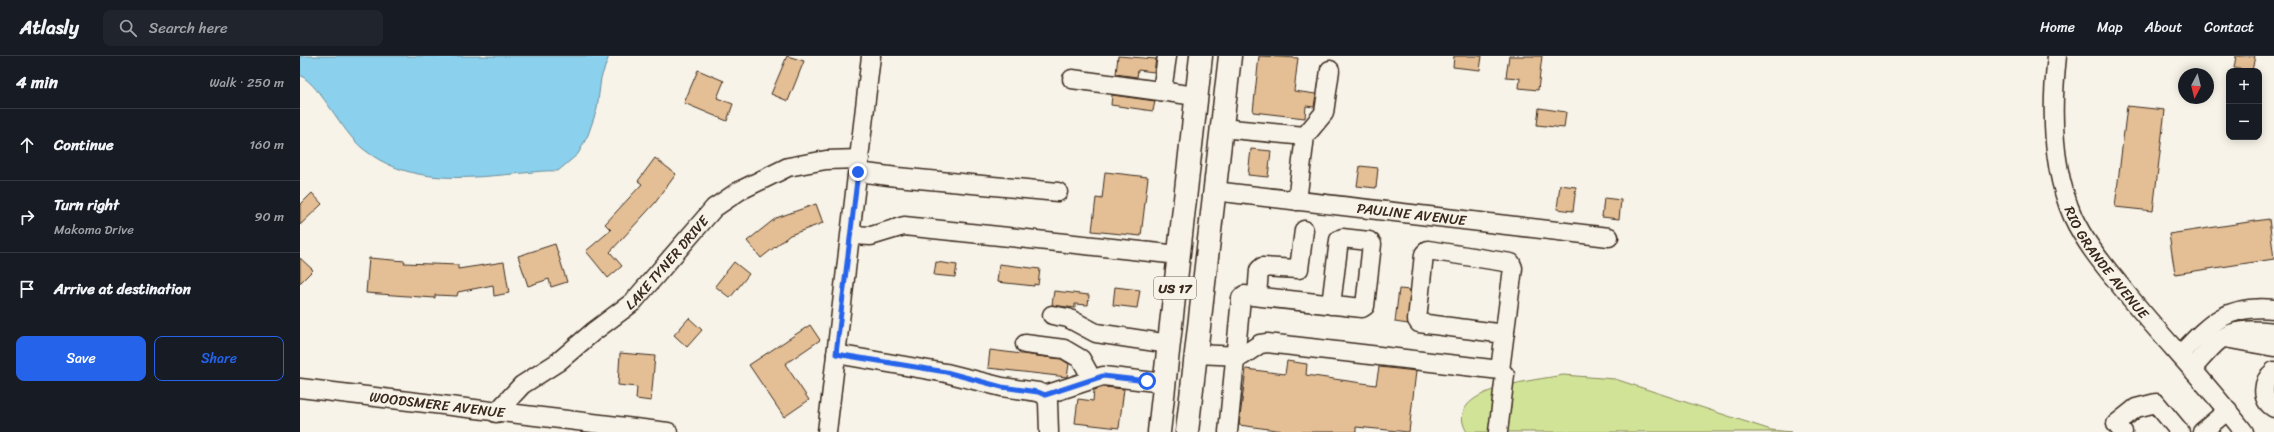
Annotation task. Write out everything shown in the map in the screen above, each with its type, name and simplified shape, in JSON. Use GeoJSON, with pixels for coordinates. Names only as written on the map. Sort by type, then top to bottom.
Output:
{"type":"FeatureCollection","features":[{"type":"Feature","properties":{"kind":"main road","name":"US 17"},"geometry":{"type":"LineString","coordinates":[[1159,432],[1201,56]]}},
{"type":"Feature","properties":{"kind":"main road","name":"US 17"},"geometry":{"type":"LineString","coordinates":[[1186,432],[1230,56]]}},
{"type":"Feature","properties":{"kind":"main road"},"geometry":{"type":"LineString","coordinates":[[1191,144],[1196,166],[1204,181],[1214,191]]}},
{"type":"Feature","properties":{"kind":"main road"},"geometry":{"type":"LineString","coordinates":[[1183,214],[1195,223],[1202,237],[1206,256]]}},
{"type":"Feature","properties":{"kind":"street"},"geometry":{"type":"LineString","coordinates":[[827,432],[871,56]]}},
{"type":"Feature","properties":{"kind":"street"},"geometry":{"type":"LineString","coordinates":[[1162,91],[1167,56]]}},
{"type":"Feature","properties":{"kind":"street","name":"RIO GRANDE AVENUE"},"geometry":{"type":"LineString","coordinates":[[2057,56],[2053,119],[2056,157],[2073,217],[2102,262],[2138,308],[2228,410],[2244,432]]}},
{"type":"Feature","properties":{"kind":"street"},"geometry":{"type":"LineString","coordinates":[[1297,201],[1305,136],[1324,113],[1330,70]]}},
{"type":"Feature","properties":{"kind":"street"},"geometry":{"type":"LineString","coordinates":[[1072,79],[1196,96]]}},
{"type":"Feature","properties":{"kind":"street"},"geometry":{"type":"LineString","coordinates":[[1221,128],[1305,136]]}},
{"type":"Feature","properties":{"kind":"street","name":"LAKE TYNER DRIVE"},"geometry":{"type":"LineString","coordinates":[[496,413],[522,385],[558,362],[593,332],[633,302],[714,208],[739,191],[788,168],[826,160],[859,165],[897,177],[1058,192]]}},
{"type":"Feature","properties":{"kind":"street","name":"PAULINE AVENUE"},"geometry":{"type":"LineString","coordinates":[[1214,191],[1609,237]]}},
{"type":"Feature","properties":{"kind":"street"},"geometry":{"type":"LineString","coordinates":[[851,235],[871,236],[904,226],[1178,255]]}},
{"type":"Feature","properties":{"kind":"street"},"geometry":{"type":"LineString","coordinates":[[1257,296],[1260,270],[1262,268],[1299,269],[1304,230]]}},
{"type":"Feature","properties":{"kind":"street"},"geometry":{"type":"LineString","coordinates":[[1500,370],[1505,334],[1512,268],[1511,263],[1428,250],[1424,254],[1416,320],[1419,323],[1505,334]]}},
{"type":"Feature","properties":{"kind":"street"},"geometry":{"type":"LineString","coordinates":[[1228,432],[1241,298],[1244,295],[1257,296],[1331,305]]}},
{"type":"Feature","properties":{"kind":"street"},"geometry":{"type":"LineString","coordinates":[[2180,355],[2213,322],[2240,310],[2257,307],[2274,309]]}},
{"type":"Feature","properties":{"kind":"street"},"geometry":{"type":"LineString","coordinates":[[2240,310],[2243,331]]}},
{"type":"Feature","properties":{"kind":"street"},"geometry":{"type":"LineString","coordinates":[[1052,315],[1068,318],[1096,333],[1169,344]]}},
{"type":"Feature","properties":{"kind":"street"},"geometry":{"type":"LineString","coordinates":[[2192,369],[2228,333],[2250,330],[2274,332]]}},
{"type":"Feature","properties":{"kind":"street"},"geometry":{"type":"LineString","coordinates":[[2222,338],[2274,346]]}},
{"type":"Feature","properties":{"kind":"street"},"geometry":{"type":"LineString","coordinates":[[1025,344],[1064,349],[1081,359],[1092,379]]}},
{"type":"Feature","properties":{"kind":"street"},"geometry":{"type":"LineString","coordinates":[[1195,354],[1236,356],[1247,354],[1260,344],[1267,344],[1500,370],[1505,375],[1498,432]]}},
{"type":"Feature","properties":{"kind":"street"},"geometry":{"type":"LineString","coordinates":[[836,354],[946,372],[1002,387],[1038,392],[1045,395],[1103,376],[1164,383]]}},
{"type":"Feature","properties":{"kind":"street"},"geometry":{"type":"LineString","coordinates":[[2274,371],[2268,376],[2264,386],[2264,395],[2269,405],[2274,408]]}},
{"type":"Feature","properties":{"kind":"street","name":"WOODSMERE AVENUE"},"geometry":{"type":"LineString","coordinates":[[300,388],[496,413],[668,432]]}},
{"type":"Feature","properties":{"kind":"street"},"geometry":{"type":"LineString","coordinates":[[1045,395],[1048,402],[1049,432]]}},
{"type":"Feature","properties":{"kind":"street"},"geometry":{"type":"LineString","coordinates":[[2123,432],[2116,424],[2136,408],[2156,403],[2180,432]]}},
{"type":"Feature","properties":{"kind":"street"},"geometry":{"type":"LineString","coordinates":[[2202,432],[2228,410]]}},
{"type":"Feature","properties":{"kind":"green space"},"geometry":{"type":"Polygon","coordinates":[[[1563,375],[1615,379],[1771,430],[1791,432],[1467,432],[1462,417],[1467,405],[1479,396],[1496,389],[1515,384],[1563,375]]]}},
{"type":"Feature","properties":{"kind":"water"},"geometry":{"type":"Polygon","coordinates":[[[300,56],[609,56],[601,78],[597,109],[588,135],[578,154],[558,171],[541,171],[493,176],[454,177],[415,173],[397,168],[379,160],[362,148],[346,131],[324,99],[308,81],[300,75],[300,56]]]}},
{"type":"Feature","properties":{"kind":"building"},"geometry":{"type":"Polygon","coordinates":[[[787,56],[804,61],[788,101],[771,94],[787,56]]]}},
{"type":"Feature","properties":{"kind":"building"},"geometry":{"type":"Polygon","coordinates":[[[1118,56],[1156,59],[1154,72],[1138,70],[1137,77],[1116,74],[1118,56]]]}},
{"type":"Feature","properties":{"kind":"building"},"geometry":{"type":"Polygon","coordinates":[[[1259,56],[1298,58],[1294,91],[1316,94],[1314,107],[1306,106],[1305,118],[1253,112],[1259,56]]]}},
{"type":"Feature","properties":{"kind":"building"},"geometry":{"type":"Polygon","coordinates":[[[1454,56],[1482,56],[1480,70],[1453,67],[1454,56]]]}},
{"type":"Feature","properties":{"kind":"building"},"geometry":{"type":"Polygon","coordinates":[[[1509,56],[1542,56],[1538,90],[1519,88],[1520,78],[1506,77],[1509,56]]]}},
{"type":"Feature","properties":{"kind":"building"},"geometry":{"type":"Polygon","coordinates":[[[2236,56],[2255,56],[2253,68],[2234,68],[2236,56]]]}},
{"type":"Feature","properties":{"kind":"building"},"geometry":{"type":"Polygon","coordinates":[[[698,70],[724,81],[717,98],[733,104],[727,121],[684,103],[698,70]]]}},
{"type":"Feature","properties":{"kind":"building"},"geometry":{"type":"Polygon","coordinates":[[[1112,95],[1155,101],[1153,111],[1111,105],[1112,95]]]}},
{"type":"Feature","properties":{"kind":"building"},"geometry":{"type":"Polygon","coordinates":[[[2127,106],[2165,110],[2153,211],[2115,207],[2127,106]]]}},
{"type":"Feature","properties":{"kind":"building"},"geometry":{"type":"Polygon","coordinates":[[[1539,108],[1566,112],[1564,128],[1537,125],[1539,108]]]}},
{"type":"Feature","properties":{"kind":"building"},"geometry":{"type":"Polygon","coordinates":[[[1251,149],[1271,151],[1268,177],[1248,175],[1251,149]]]}},
{"type":"Feature","properties":{"kind":"building"},"geometry":{"type":"Polygon","coordinates":[[[655,158],[676,174],[655,203],[610,252],[622,266],[608,278],[586,251],[611,230],[605,224],[642,184],[638,181],[655,158]]]}},
{"type":"Feature","properties":{"kind":"building"},"geometry":{"type":"Polygon","coordinates":[[[1360,166],[1378,168],[1376,188],[1357,186],[1360,166]]]}},
{"type":"Feature","properties":{"kind":"building"},"geometry":{"type":"Polygon","coordinates":[[[1105,172],[1148,177],[1141,236],[1092,231],[1096,198],[1102,199],[1105,172]]]}},
{"type":"Feature","properties":{"kind":"building"},"geometry":{"type":"Polygon","coordinates":[[[1560,185],[1576,187],[1573,211],[1557,209],[1560,185]]]}},
{"type":"Feature","properties":{"kind":"building"},"geometry":{"type":"Polygon","coordinates":[[[312,193],[322,204],[300,225],[300,205],[312,193]]]}},
{"type":"Feature","properties":{"kind":"building"},"geometry":{"type":"Polygon","coordinates":[[[1604,198],[1621,200],[1619,219],[1602,217],[1604,198]]]}},
{"type":"Feature","properties":{"kind":"building"},"geometry":{"type":"Polygon","coordinates":[[[816,204],[823,223],[790,235],[761,258],[747,241],[776,218],[816,204]]]}},
{"type":"Feature","properties":{"kind":"building"},"geometry":{"type":"Polygon","coordinates":[[[2269,219],[2274,259],[2175,274],[2169,234],[2269,219]]]}},
{"type":"Feature","properties":{"kind":"building"},"geometry":{"type":"Polygon","coordinates":[[[555,244],[567,282],[551,287],[549,279],[528,286],[518,256],[555,244]]]}},
{"type":"Feature","properties":{"kind":"building"},"geometry":{"type":"Polygon","coordinates":[[[300,258],[313,270],[300,283],[300,258]]]}},
{"type":"Feature","properties":{"kind":"building"},"geometry":{"type":"Polygon","coordinates":[[[369,258],[405,261],[404,263],[458,265],[458,269],[504,262],[509,293],[494,296],[493,285],[458,292],[457,296],[435,295],[435,298],[366,293],[369,258]]]}},
{"type":"Feature","properties":{"kind":"building"},"geometry":{"type":"Polygon","coordinates":[[[734,262],[749,274],[730,298],[715,286],[734,262]]]}},
{"type":"Feature","properties":{"kind":"building"},"geometry":{"type":"Polygon","coordinates":[[[936,262],[957,265],[955,277],[934,275],[936,262]]]}},
{"type":"Feature","properties":{"kind":"building"},"geometry":{"type":"Polygon","coordinates":[[[999,264],[1040,269],[1038,285],[1034,284],[1034,286],[997,282],[999,264]]]}},
{"type":"Feature","properties":{"kind":"building"},"geometry":{"type":"Polygon","coordinates":[[[1115,287],[1140,290],[1137,308],[1113,305],[1115,287]]]}},
{"type":"Feature","properties":{"kind":"building"},"geometry":{"type":"Polygon","coordinates":[[[1399,289],[1410,290],[1408,324],[1395,322],[1399,289]]]}},
{"type":"Feature","properties":{"kind":"building"},"geometry":{"type":"Polygon","coordinates":[[[1054,291],[1089,295],[1088,305],[1075,304],[1075,308],[1052,305],[1054,291]]]}},
{"type":"Feature","properties":{"kind":"building"},"geometry":{"type":"Polygon","coordinates":[[[689,318],[702,330],[687,347],[674,335],[689,318]]]}},
{"type":"Feature","properties":{"kind":"building"},"geometry":{"type":"Polygon","coordinates":[[[810,325],[820,340],[785,364],[809,400],[784,417],[749,365],[810,325]]]}},
{"type":"Feature","properties":{"kind":"building"},"geometry":{"type":"Polygon","coordinates":[[[990,350],[1061,359],[1069,364],[1067,377],[988,368],[990,350]]]}},
{"type":"Feature","properties":{"kind":"building"},"geometry":{"type":"Polygon","coordinates":[[[620,353],[655,356],[651,401],[636,399],[637,387],[618,385],[620,353]]]}},
{"type":"Feature","properties":{"kind":"building"},"geometry":{"type":"Polygon","coordinates":[[[1287,361],[1307,364],[1306,375],[1376,385],[1379,367],[1416,371],[1409,432],[1356,427],[1356,432],[1291,432],[1239,425],[1246,369],[1285,374],[1287,361]]]}},
{"type":"Feature","properties":{"kind":"building"},"geometry":{"type":"Polygon","coordinates":[[[1104,387],[1124,389],[1119,428],[1075,423],[1078,399],[1093,401],[1094,390],[1104,387]]]}},
{"type":"Feature","properties":{"kind":"route"},"geometry":{"type":"LineString","coordinates":[[858,172],[836,354],[946,372],[1002,387],[1038,392],[1045,395],[1103,376],[1147,381]]}}]}
